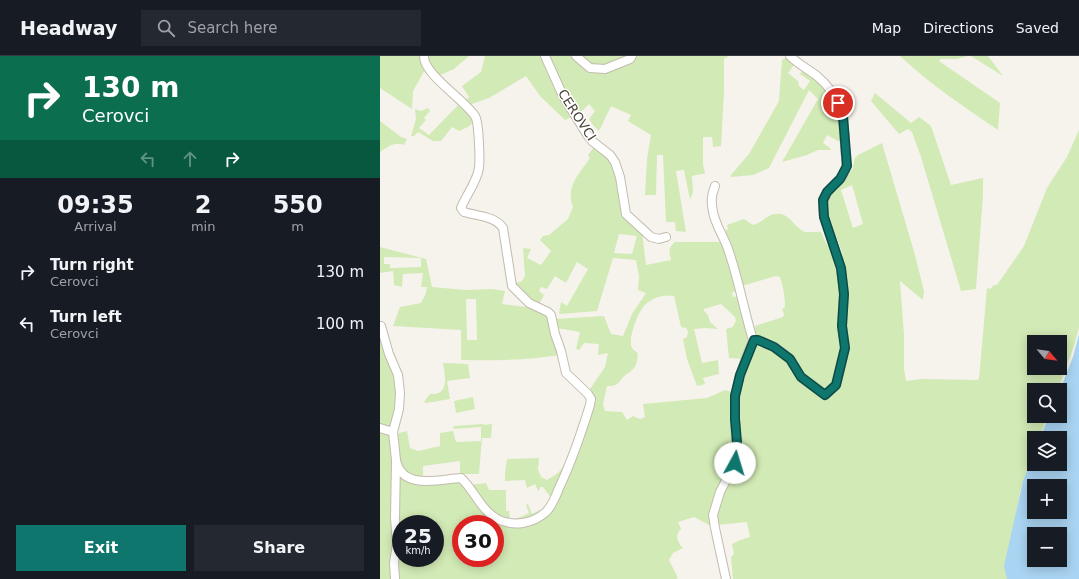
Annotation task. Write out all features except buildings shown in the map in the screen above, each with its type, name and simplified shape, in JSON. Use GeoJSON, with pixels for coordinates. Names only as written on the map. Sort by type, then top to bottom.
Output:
{"type":"FeatureCollection","features":[{"type":"Feature","properties":{"kind":"street"},"geometry":{"type":"LineString","coordinates":[[396,461],[406,476],[413,480],[421,482],[461,478],[490,514],[506,522],[522,524],[546,512],[555,497],[574,457],[591,399],[588,394],[566,373],[561,351],[554,334],[551,315],[529,303],[512,286],[503,228],[500,223],[464,212],[461,208],[479,168],[477,120],[467,106],[432,74],[425,64],[424,56]]}},
{"type":"Feature","properties":{"kind":"street","name":"CEROVCI"},"geometry":{"type":"LineString","coordinates":[[545,56],[563,96],[588,136],[610,155],[615,162],[620,177],[626,214],[651,237],[659,239],[666,238]]}},
{"type":"Feature","properties":{"kind":"street"},"geometry":{"type":"LineString","coordinates":[[576,56],[590,68],[605,69],[630,59],[632,56]]}},
{"type":"Feature","properties":{"kind":"street"},"geometry":{"type":"LineString","coordinates":[[754,340],[758,340],[774,347],[790,359],[801,377],[825,395],[836,385],[845,348],[842,326],[844,294],[841,268],[824,217],[823,200],[827,192],[840,179],[847,166],[843,116],[838,103],[829,88],[817,76],[796,63],[790,56]]}},
{"type":"Feature","properties":{"kind":"street"},"geometry":{"type":"LineString","coordinates":[[714,186],[711,197],[713,213],[717,227],[724,237],[729,250],[754,340],[740,375],[735,396],[738,454],[720,492],[713,516],[726,579]]}},
{"type":"Feature","properties":{"kind":"street"},"geometry":{"type":"LineString","coordinates":[[381,326],[389,354],[398,375],[400,392],[400,409],[393,432],[396,461],[395,492],[397,544],[394,563],[395,579]]}},
{"type":"Feature","properties":{"kind":"street"},"geometry":{"type":"LineString","coordinates":[[380,428],[393,432]]}},
{"type":"Feature","properties":{"kind":"green space"},"geometry":{"type":"Polygon","coordinates":[[[380,56],[419,56],[426,68],[413,91],[412,109],[380,88],[380,56]]]}},
{"type":"Feature","properties":{"kind":"green space"},"geometry":{"type":"Polygon","coordinates":[[[426,56],[469,56],[454,69],[438,76],[428,65],[426,56]]]}},
{"type":"Feature","properties":{"kind":"green space"},"geometry":{"type":"Polygon","coordinates":[[[485,56],[729,56],[724,59],[721,146],[713,147],[712,137],[703,137],[703,164],[705,174],[692,176],[693,192],[690,200],[684,170],[676,171],[686,232],[676,231],[675,222],[666,222],[663,155],[657,155],[656,195],[645,195],[647,159],[651,135],[628,121],[631,115],[611,106],[599,131],[589,119],[595,111],[589,104],[580,113],[565,120],[540,96],[526,76],[489,98],[469,105],[465,101],[469,97],[462,86],[481,72],[485,56]]]}},
{"type":"Feature","properties":{"kind":"green space"},"geometry":{"type":"Polygon","coordinates":[[[900,56],[968,56],[957,59],[941,59],[939,61],[1000,103],[998,130],[935,86],[900,56]]]}},
{"type":"Feature","properties":{"kind":"green space"},"geometry":{"type":"Polygon","coordinates":[[[971,56],[988,56],[1003,76],[971,56]]]}},
{"type":"Feature","properties":{"kind":"green space"},"geometry":{"type":"Polygon","coordinates":[[[787,57],[795,64],[788,73],[798,81],[799,86],[804,90],[810,81],[800,74],[803,70],[822,84],[830,93],[836,103],[838,111],[842,141],[838,141],[827,135],[823,143],[831,150],[818,150],[807,155],[782,162],[818,99],[809,90],[769,168],[753,175],[731,177],[731,175],[749,154],[779,101],[782,60],[787,57]]]}},
{"type":"Feature","properties":{"kind":"green space"},"geometry":{"type":"Polygon","coordinates":[[[875,93],[911,123],[919,117],[931,126],[951,185],[983,178],[976,289],[961,291],[921,157],[912,132],[908,129],[899,134],[871,101],[875,93]]]}},
{"type":"Feature","properties":{"kind":"green space"},"geometry":{"type":"Polygon","coordinates":[[[461,102],[475,121],[468,127],[459,131],[452,127],[441,141],[433,141],[418,132],[414,136],[411,136],[416,119],[415,109],[421,111],[428,108],[430,111],[424,118],[426,120],[419,128],[429,135],[461,102]]]}},
{"type":"Feature","properties":{"kind":"green space"},"geometry":{"type":"Polygon","coordinates":[[[380,121],[401,137],[407,139],[404,145],[394,144],[380,152],[380,121]]]}},
{"type":"Feature","properties":{"kind":"green space"},"geometry":{"type":"Polygon","coordinates":[[[1079,130],[1079,327],[1067,365],[1067,335],[1027,335],[1027,375],[1063,375],[1061,383],[1027,383],[1027,423],[1045,423],[1042,431],[1027,431],[1027,471],[1020,491],[1008,566],[1008,579],[733,579],[731,557],[734,554],[732,544],[750,537],[747,522],[716,525],[716,515],[721,497],[736,466],[738,457],[739,436],[737,402],[741,381],[754,340],[755,326],[783,317],[784,314],[782,309],[785,307],[783,288],[780,277],[776,276],[742,286],[732,293],[733,297],[739,296],[747,327],[748,334],[744,359],[729,358],[726,329],[733,327],[736,320],[735,317],[721,304],[704,309],[710,322],[718,329],[694,329],[702,363],[718,360],[719,374],[703,378],[705,384],[697,386],[687,359],[683,339],[687,337],[688,331],[686,328],[681,327],[674,296],[660,296],[644,306],[636,322],[631,339],[632,348],[638,353],[634,367],[619,382],[613,386],[607,386],[603,404],[605,411],[622,412],[627,420],[633,416],[640,419],[645,417],[643,404],[707,398],[725,390],[733,392],[731,414],[735,456],[713,504],[711,526],[694,517],[678,522],[681,529],[677,536],[683,548],[673,553],[669,560],[678,578],[380,579],[380,432],[390,436],[397,466],[402,475],[412,482],[420,484],[455,481],[460,482],[489,515],[452,515],[452,567],[504,567],[504,523],[519,526],[540,519],[548,513],[554,505],[572,465],[592,405],[593,399],[588,392],[605,367],[608,353],[598,355],[599,344],[584,343],[579,350],[576,349],[580,332],[557,328],[555,326],[555,319],[604,316],[611,334],[623,336],[632,314],[646,293],[638,290],[639,276],[636,260],[613,258],[597,311],[559,313],[561,302],[567,306],[588,269],[577,262],[566,283],[555,276],[547,289],[541,287],[539,291],[544,295],[539,304],[524,294],[513,283],[521,282],[525,276],[523,248],[531,249],[527,258],[541,265],[551,251],[540,240],[543,236],[549,235],[568,219],[573,207],[571,193],[574,181],[590,158],[588,155],[595,146],[610,158],[617,168],[625,216],[638,226],[642,232],[646,265],[671,260],[670,250],[671,246],[675,242],[723,242],[727,239],[722,233],[728,229],[727,225],[744,219],[753,225],[775,214],[784,215],[805,232],[821,232],[833,254],[843,255],[827,220],[824,207],[827,196],[842,180],[846,173],[852,170],[855,158],[858,155],[882,143],[924,291],[923,300],[900,281],[904,335],[904,369],[906,381],[921,379],[979,379],[987,288],[990,289],[994,285],[997,285],[1024,246],[1047,188],[1067,157],[1079,130]],[[852,185],[841,190],[853,228],[863,224],[852,185]],[[619,234],[614,253],[632,254],[637,236],[619,234]]]}},
{"type":"Feature","properties":{"kind":"green space"},"geometry":{"type":"Polygon","coordinates":[[[380,247],[426,259],[432,287],[465,290],[492,289],[505,291],[502,304],[525,307],[526,304],[548,314],[560,355],[511,360],[461,360],[461,330],[393,326],[400,307],[421,303],[427,287],[421,287],[423,273],[403,274],[402,287],[394,285],[393,271],[380,273],[380,247]],[[384,257],[384,264],[390,264],[390,268],[421,267],[421,258],[384,257]],[[466,299],[467,340],[477,340],[476,299],[466,299]]]}},
{"type":"Feature","properties":{"kind":"green space"},"geometry":{"type":"Polygon","coordinates":[[[380,330],[395,379],[398,400],[391,425],[387,429],[380,425],[380,330]]]}},
{"type":"Feature","properties":{"kind":"green space"},"geometry":{"type":"Polygon","coordinates":[[[443,363],[468,364],[470,378],[447,381],[450,399],[426,403],[424,402],[430,394],[441,392],[445,384],[443,363]]]}},
{"type":"Feature","properties":{"kind":"green space"},"geometry":{"type":"Polygon","coordinates":[[[473,397],[475,409],[456,413],[454,401],[473,397]]]}},
{"type":"Feature","properties":{"kind":"green space"},"geometry":{"type":"Polygon","coordinates":[[[492,424],[491,438],[482,438],[479,474],[460,474],[460,461],[423,466],[423,480],[415,479],[399,466],[397,436],[399,433],[407,431],[410,448],[418,451],[440,446],[440,433],[453,431],[456,442],[481,441],[481,427],[453,429],[454,426],[492,424]]]}},
{"type":"Feature","properties":{"kind":"green space"},"geometry":{"type":"Polygon","coordinates":[[[539,458],[538,469],[541,477],[547,480],[565,467],[552,499],[543,487],[541,487],[538,491],[535,484],[527,488],[525,480],[505,481],[507,459],[539,458]]]}},
{"type":"Feature","properties":{"kind":"green space"},"geometry":{"type":"Polygon","coordinates":[[[486,483],[489,490],[506,490],[506,511],[509,511],[510,519],[516,519],[529,513],[526,505],[528,504],[532,514],[540,510],[542,512],[534,517],[513,522],[504,518],[504,515],[498,515],[491,512],[470,485],[486,483]]]}},
{"type":"Feature","properties":{"kind":"water"},"geometry":{"type":"Polygon","coordinates":[[[1079,334],[1079,579],[1007,579],[1004,566],[1023,481],[1027,471],[1067,471],[1067,431],[1043,431],[1046,423],[1067,423],[1067,383],[1063,383],[1079,334]]]}},
{"type":"Feature","properties":{"kind":"route"},"geometry":{"type":"LineString","coordinates":[[735,463],[738,454],[735,396],[740,375],[754,340],[758,340],[774,347],[790,359],[801,377],[825,395],[836,385],[845,348],[842,326],[844,294],[841,268],[824,217],[823,200],[827,192],[844,174],[847,166],[843,116],[838,103]]}}]}
